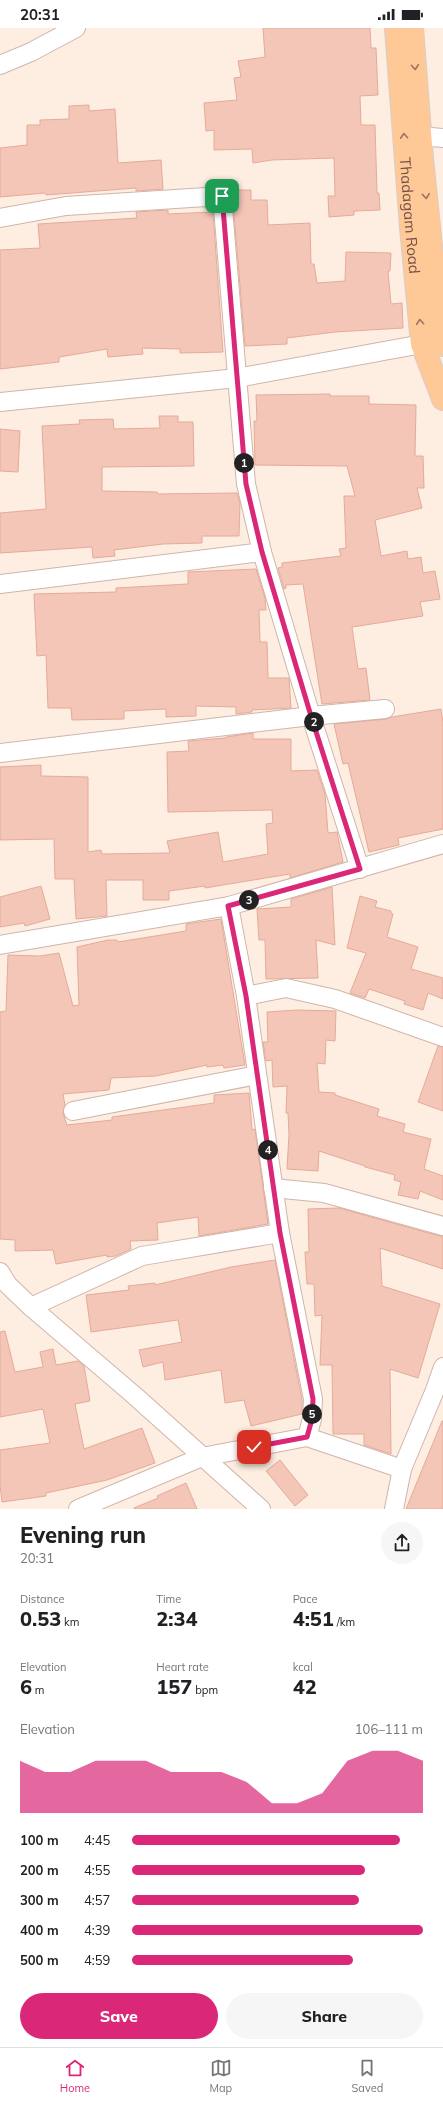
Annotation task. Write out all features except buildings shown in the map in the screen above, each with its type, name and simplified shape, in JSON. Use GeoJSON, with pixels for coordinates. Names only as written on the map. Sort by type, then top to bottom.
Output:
{"type":"FeatureCollection","features":[{"type":"Feature","properties":{"kind":"main road","name":"Thadagam Road"},"geometry":{"type":"LineString","coordinates":[[396,28],[411,228],[443,399]]}},
{"type":"Feature","properties":{"kind":"main road","name":"Thadagam Road"},"geometry":{"type":"LineString","coordinates":[[412,28],[420,136],[440,334],[432,345]]}},
{"type":"Feature","properties":{"kind":"street"},"geometry":{"type":"LineString","coordinates":[[0,65],[31,52],[76,28]]}},
{"type":"Feature","properties":{"kind":"street"},"geometry":{"type":"LineString","coordinates":[[420,136],[443,138]]}},
{"type":"Feature","properties":{"kind":"street"},"geometry":{"type":"LineString","coordinates":[[0,218],[66,206],[222,196],[246,484],[262,552],[311,716],[360,869]]}},
{"type":"Feature","properties":{"kind":"street"},"geometry":{"type":"LineString","coordinates":[[0,402],[237,378],[432,345]]}},
{"type":"Feature","properties":{"kind":"street"},"geometry":{"type":"LineString","coordinates":[[0,584],[262,552]]}},
{"type":"Feature","properties":{"kind":"street"},"geometry":{"type":"LineString","coordinates":[[0,753],[311,716],[385,709]]}},
{"type":"Feature","properties":{"kind":"street"},"geometry":{"type":"LineString","coordinates":[[0,944],[228,906],[443,844]]}},
{"type":"Feature","properties":{"kind":"street"},"geometry":{"type":"LineString","coordinates":[[228,906],[246,996],[280,1233],[313,1399],[312,1419],[307,1437]]}},
{"type":"Feature","properties":{"kind":"street"},"geometry":{"type":"LineString","coordinates":[[246,996],[286,988],[335,999],[443,1037]]}},
{"type":"Feature","properties":{"kind":"street"},"geometry":{"type":"LineString","coordinates":[[73,1111],[257,1075]]}},
{"type":"Feature","properties":{"kind":"street"},"geometry":{"type":"LineString","coordinates":[[273,1188],[324,1193],[443,1226]]}},
{"type":"Feature","properties":{"kind":"street"},"geometry":{"type":"LineString","coordinates":[[31,1307],[142,1256],[280,1233]]}},
{"type":"Feature","properties":{"kind":"street"},"geometry":{"type":"LineString","coordinates":[[3,1282],[136,1396],[261,1509]]}},
{"type":"Feature","properties":{"kind":"street"},"geometry":{"type":"LineString","coordinates":[[394,1509],[402,1470],[442,1375]]}},
{"type":"Feature","properties":{"kind":"street"},"geometry":{"type":"LineString","coordinates":[[78,1509],[202,1457],[307,1437],[402,1470]]}},
{"type":"Feature","properties":{"kind":"route"},"geometry":{"type":"LineString","coordinates":[[222,196],[246,484],[262,552],[311,716],[360,869],[228,906],[246,996],[280,1233],[313,1399],[312,1419],[307,1437],[254,1447]]}}]}
